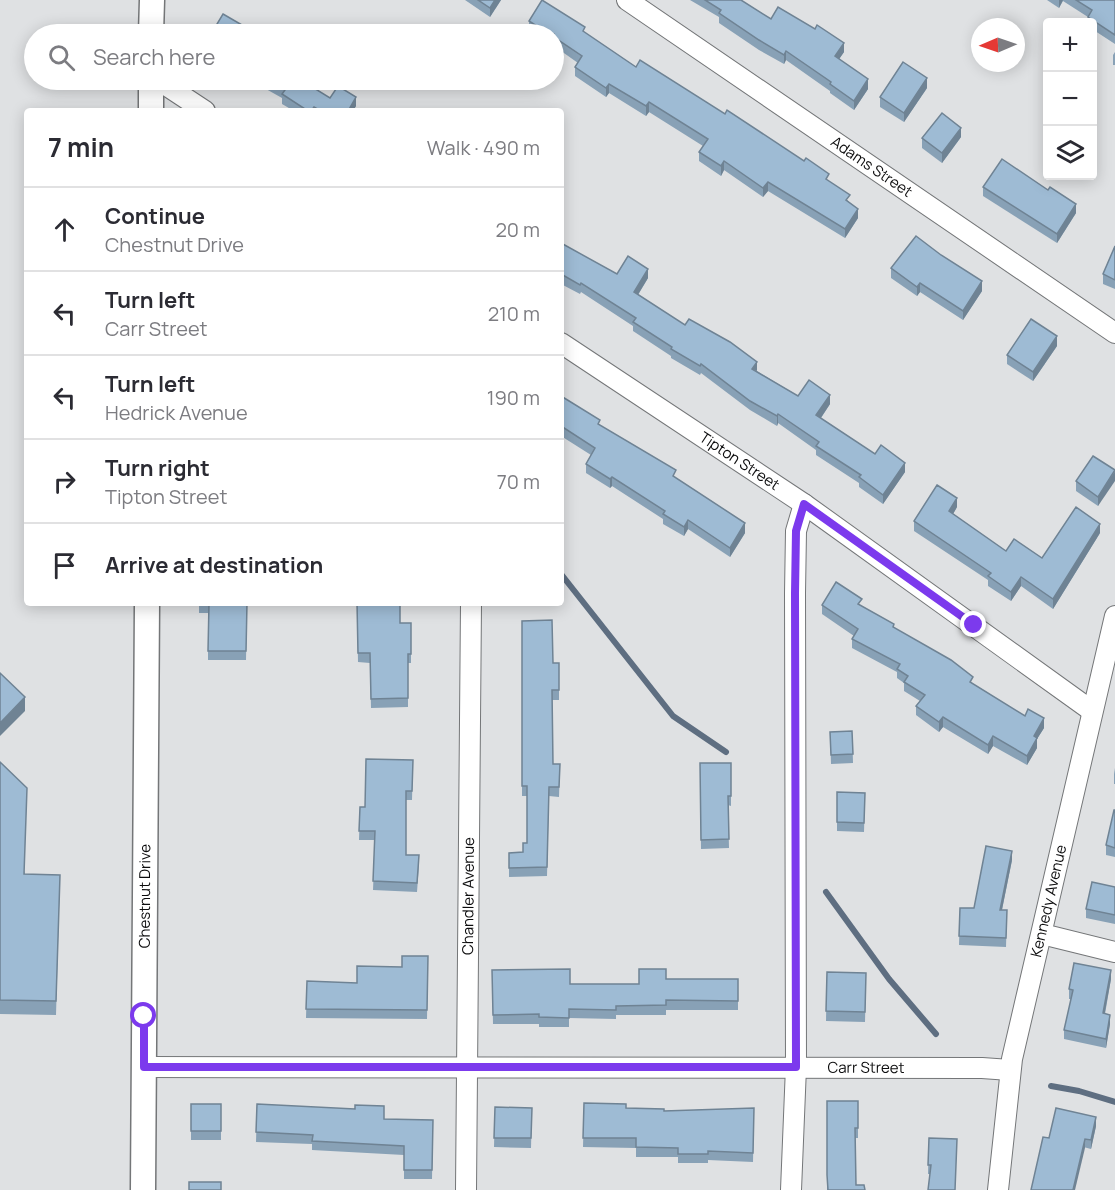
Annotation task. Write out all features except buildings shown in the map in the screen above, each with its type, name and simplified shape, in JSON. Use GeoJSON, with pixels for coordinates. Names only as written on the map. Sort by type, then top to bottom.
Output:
{"type":"FeatureCollection","features":[{"type":"Feature","properties":{"kind":"street"},"geometry":{"type":"LineString","coordinates":[[151,24],[152,0]]}},
{"type":"Feature","properties":{"kind":"street","name":"Adams Street"},"geometry":{"type":"LineString","coordinates":[[627,0],[1115,333]]}},
{"type":"Feature","properties":{"kind":"street"},"geometry":{"type":"LineString","coordinates":[[151,90],[151,108]]}},
{"type":"Feature","properties":{"kind":"street"},"geometry":{"type":"LineString","coordinates":[[173,90],[200,108]]}},
{"type":"Feature","properties":{"kind":"street","name":"Tipton Street"},"geometry":{"type":"LineString","coordinates":[[564,346],[804,504],[1092,711]]}},
{"type":"Feature","properties":{"kind":"street"},"geometry":{"type":"LineString","coordinates":[[790,1190],[796,1067],[796,531],[804,504]]}},
{"type":"Feature","properties":{"kind":"street","name":"Chestnut Drive"},"geometry":{"type":"LineString","coordinates":[[143,1190],[147,606]]}},
{"type":"Feature","properties":{"kind":"street","name":"Chandler Avenue"},"geometry":{"type":"LineString","coordinates":[[466,1190],[471,606]]}},
{"type":"Feature","properties":{"kind":"street","name":"Kennedy Avenue"},"geometry":{"type":"LineString","coordinates":[[998,1190],[1010,1070],[1092,711],[1108,679],[1115,615]]}},
{"type":"Feature","properties":{"kind":"street"},"geometry":{"type":"LineString","coordinates":[[1042,934],[1115,952]]}},
{"type":"Feature","properties":{"kind":"street","name":"Carr Street"},"geometry":{"type":"LineString","coordinates":[[144,1067],[796,1067],[1010,1070]]}},
{"type":"Feature","properties":{"kind":"waterway"},"geometry":{"type":"LineString","coordinates":[[564,578],[673,716],[726,752]]}},
{"type":"Feature","properties":{"kind":"waterway"},"geometry":{"type":"LineString","coordinates":[[826,892],[889,979],[936,1034]]}},
{"type":"Feature","properties":{"kind":"waterway"},"geometry":{"type":"LineString","coordinates":[[1051,1086],[1079,1091],[1115,1102]]}},
{"type":"Feature","properties":{"kind":"route"},"geometry":{"type":"LineString","coordinates":[[144,1016],[144,1067],[796,1067],[795,593],[796,531],[804,504],[974,625]]}}]}
